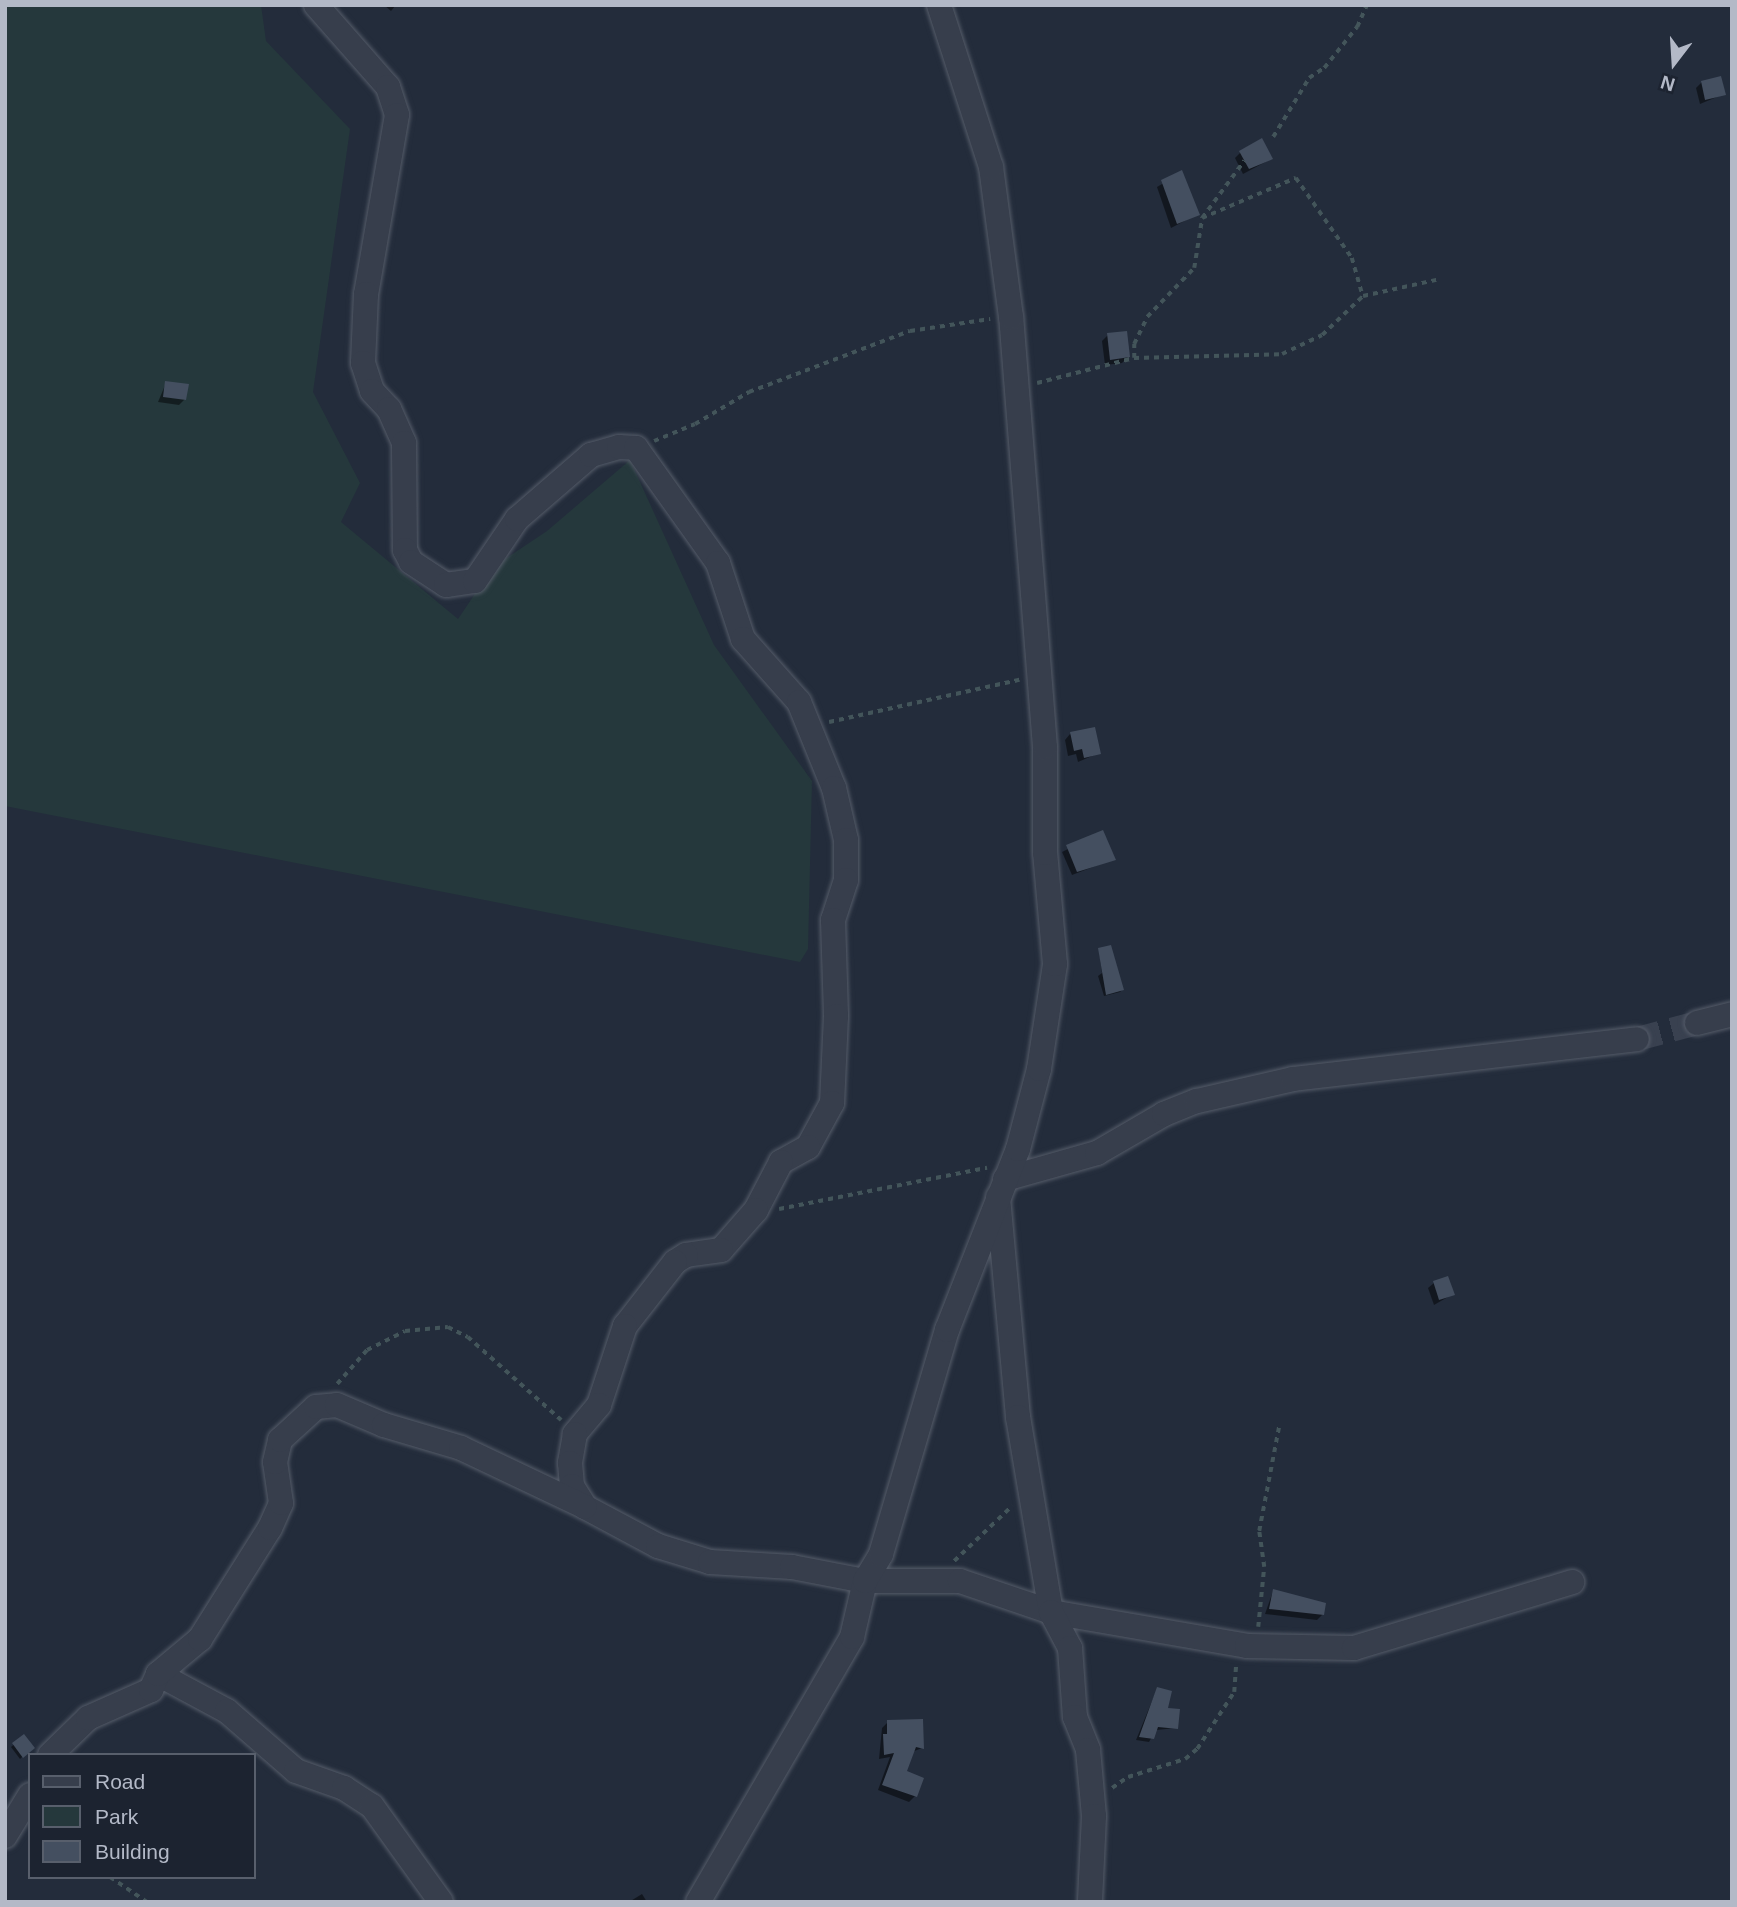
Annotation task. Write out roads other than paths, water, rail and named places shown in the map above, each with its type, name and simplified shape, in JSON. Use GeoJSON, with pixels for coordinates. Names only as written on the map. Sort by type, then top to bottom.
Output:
{"type":"FeatureCollection","features":[{"type":"Feature","properties":{"kind":"street"},"geometry":{"type":"LineString","coordinates":[[316,5],[388,87],[397,115],[366,294],[363,363],[372,391],[389,410],[404,443],[405,550],[411,562],[446,585],[475,581],[517,519],[591,455],[619,447],[636,448],[718,563],[743,639],[799,702],[834,788],[847,853],[846,880],[833,920],[836,1016],[832,1103],[804,1152],[781,1162],[750,1217],[721,1250],[686,1255],[675,1262],[625,1326],[599,1405],[575,1434],[570,1463],[572,1486],[585,1507]]}},
{"type":"Feature","properties":{"kind":"street"},"geometry":{"type":"LineString","coordinates":[[698,1902],[846,1650],[865,1581],[881,1554],[947,1330],[1018,1149],[1039,1069],[1056,953],[1045,853],[1045,747],[1011,317],[991,167],[939,5]]}},
{"type":"Feature","properties":{"kind":"street"},"geometry":{"type":"LineString","coordinates":[[1697,1023],[1732,1013]]}},
{"type":"Feature","properties":{"kind":"street"},"geometry":{"type":"LineString","coordinates":[[1001,1187],[1097,1153],[1164,1114],[1197,1101],[1293,1079],[1637,1038]]}},
{"type":"Feature","properties":{"kind":"street"},"geometry":{"type":"LineString","coordinates":[[1001,1187],[1010,1293],[1014,1388],[1051,1612],[1070,1648],[1069,1682],[1075,1717],[1088,1750],[1094,1816],[1090,1902]]}},
{"type":"Feature","properties":{"kind":"street"},"geometry":{"type":"LineString","coordinates":[[52,1753],[88,1718],[151,1690],[158,1674],[200,1639],[270,1528],[281,1503],[275,1462],[280,1440],[310,1410],[327,1404],[461,1448],[585,1507],[658,1546],[710,1562],[792,1567],[865,1581],[935,1579],[980,1586],[1051,1612],[1246,1645],[1354,1648],[1572,1582]]}},
{"type":"Feature","properties":{"kind":"street"},"geometry":{"type":"LineString","coordinates":[[158,1674],[227,1711],[296,1771],[365,1800],[441,1902]]}},
{"type":"Feature","properties":{"kind":"street"},"geometry":{"type":"LineString","coordinates":[[5,1836],[28,1798]]}},
{"type":"Feature","properties":{"kind":"tunnel"},"geometry":{"type":"LineString","coordinates":[[1637,1039],[1697,1023]]}}]}
